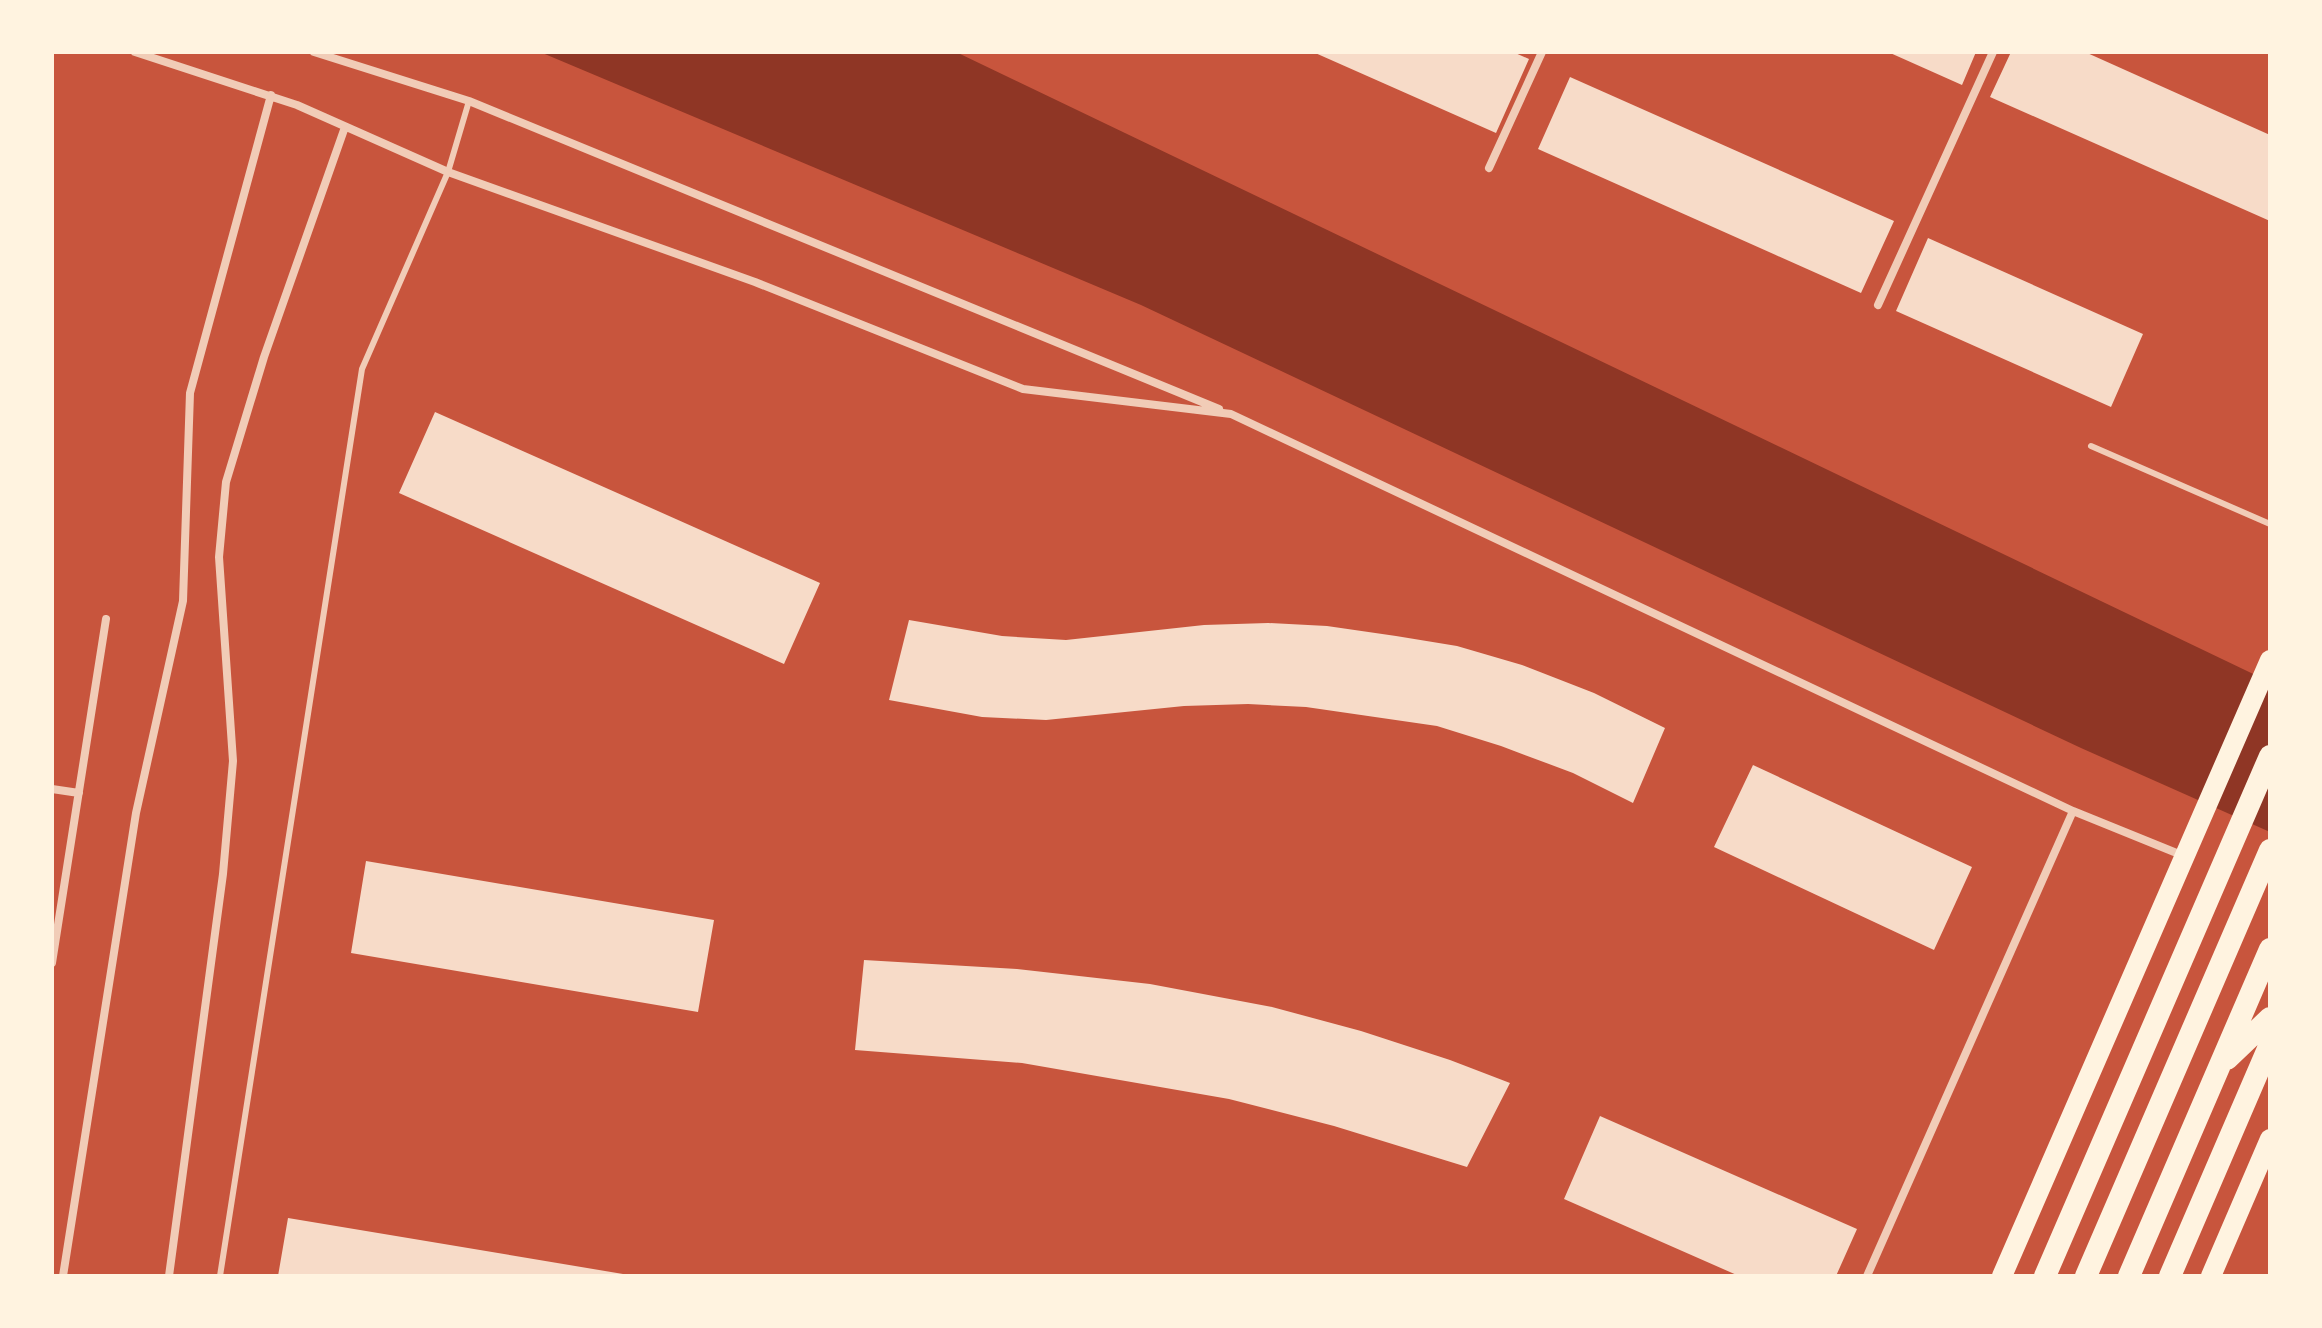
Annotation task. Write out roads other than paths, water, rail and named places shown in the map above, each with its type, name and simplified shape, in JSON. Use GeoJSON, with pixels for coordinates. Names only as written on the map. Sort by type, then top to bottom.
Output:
{"type":"FeatureCollection","features":[{"type":"Feature","properties":{"kind":"highway"},"geometry":{"type":"LineString","coordinates":[[2045,1276],[2270,756]]}},
{"type":"Feature","properties":{"kind":"highway"},"geometry":{"type":"LineString","coordinates":[[2086,1276],[2270,850]]}},
{"type":"Feature","properties":{"kind":"highway"},"geometry":{"type":"LineString","coordinates":[[2129,1276],[2270,949]]}},
{"type":"Feature","properties":{"kind":"highway"},"geometry":{"type":"LineString","coordinates":[[2220,1065],[2270,1018]]}},
{"type":"Feature","properties":{"kind":"highway"},"geometry":{"type":"LineString","coordinates":[[2170,1276],[2270,1044]]}},
{"type":"Feature","properties":{"kind":"main road"},"geometry":{"type":"LineString","coordinates":[[2002,1276],[2270,660]]}},
{"type":"Feature","properties":{"kind":"main road"},"geometry":{"type":"LineString","coordinates":[[2211,1276],[2270,1139]]}},
{"type":"Feature","properties":{"kind":"street"},"geometry":{"type":"LineString","coordinates":[[135,52],[271,95],[448,172],[755,282],[1023,389],[1231,414]]}},
{"type":"Feature","properties":{"kind":"street"},"geometry":{"type":"LineString","coordinates":[[314,52],[469,101],[1231,414],[2073,811],[2184,856]]}},
{"type":"Feature","properties":{"kind":"street"},"geometry":{"type":"LineString","coordinates":[[1489,168],[1542,52]]}},
{"type":"Feature","properties":{"kind":"street"},"geometry":{"type":"LineString","coordinates":[[1878,305],[1993,52]]}},
{"type":"Feature","properties":{"kind":"street"},"geometry":{"type":"LineString","coordinates":[[63,1276],[136,813],[183,601],[190,393],[271,95]]}},
{"type":"Feature","properties":{"kind":"street"},"geometry":{"type":"LineString","coordinates":[[169,1276],[223,874],[233,761],[219,557],[226,482],[264,357],[345,127]]}},
{"type":"Feature","properties":{"kind":"street"},"geometry":{"type":"LineString","coordinates":[[52,963],[106,619]]}},
{"type":"Feature","properties":{"kind":"street"},"geometry":{"type":"LineString","coordinates":[[52,789],[79,793]]}},
{"type":"Feature","properties":{"kind":"street"},"geometry":{"type":"LineString","coordinates":[[1867,1276],[2073,811]]}},
{"type":"Feature","properties":{"kind":"lane"},"geometry":{"type":"LineString","coordinates":[[220,1276],[362,369],[448,172],[469,101]]}},
{"type":"Feature","properties":{"kind":"lane"},"geometry":{"type":"LineString","coordinates":[[2091,446],[2270,524]]}}]}
